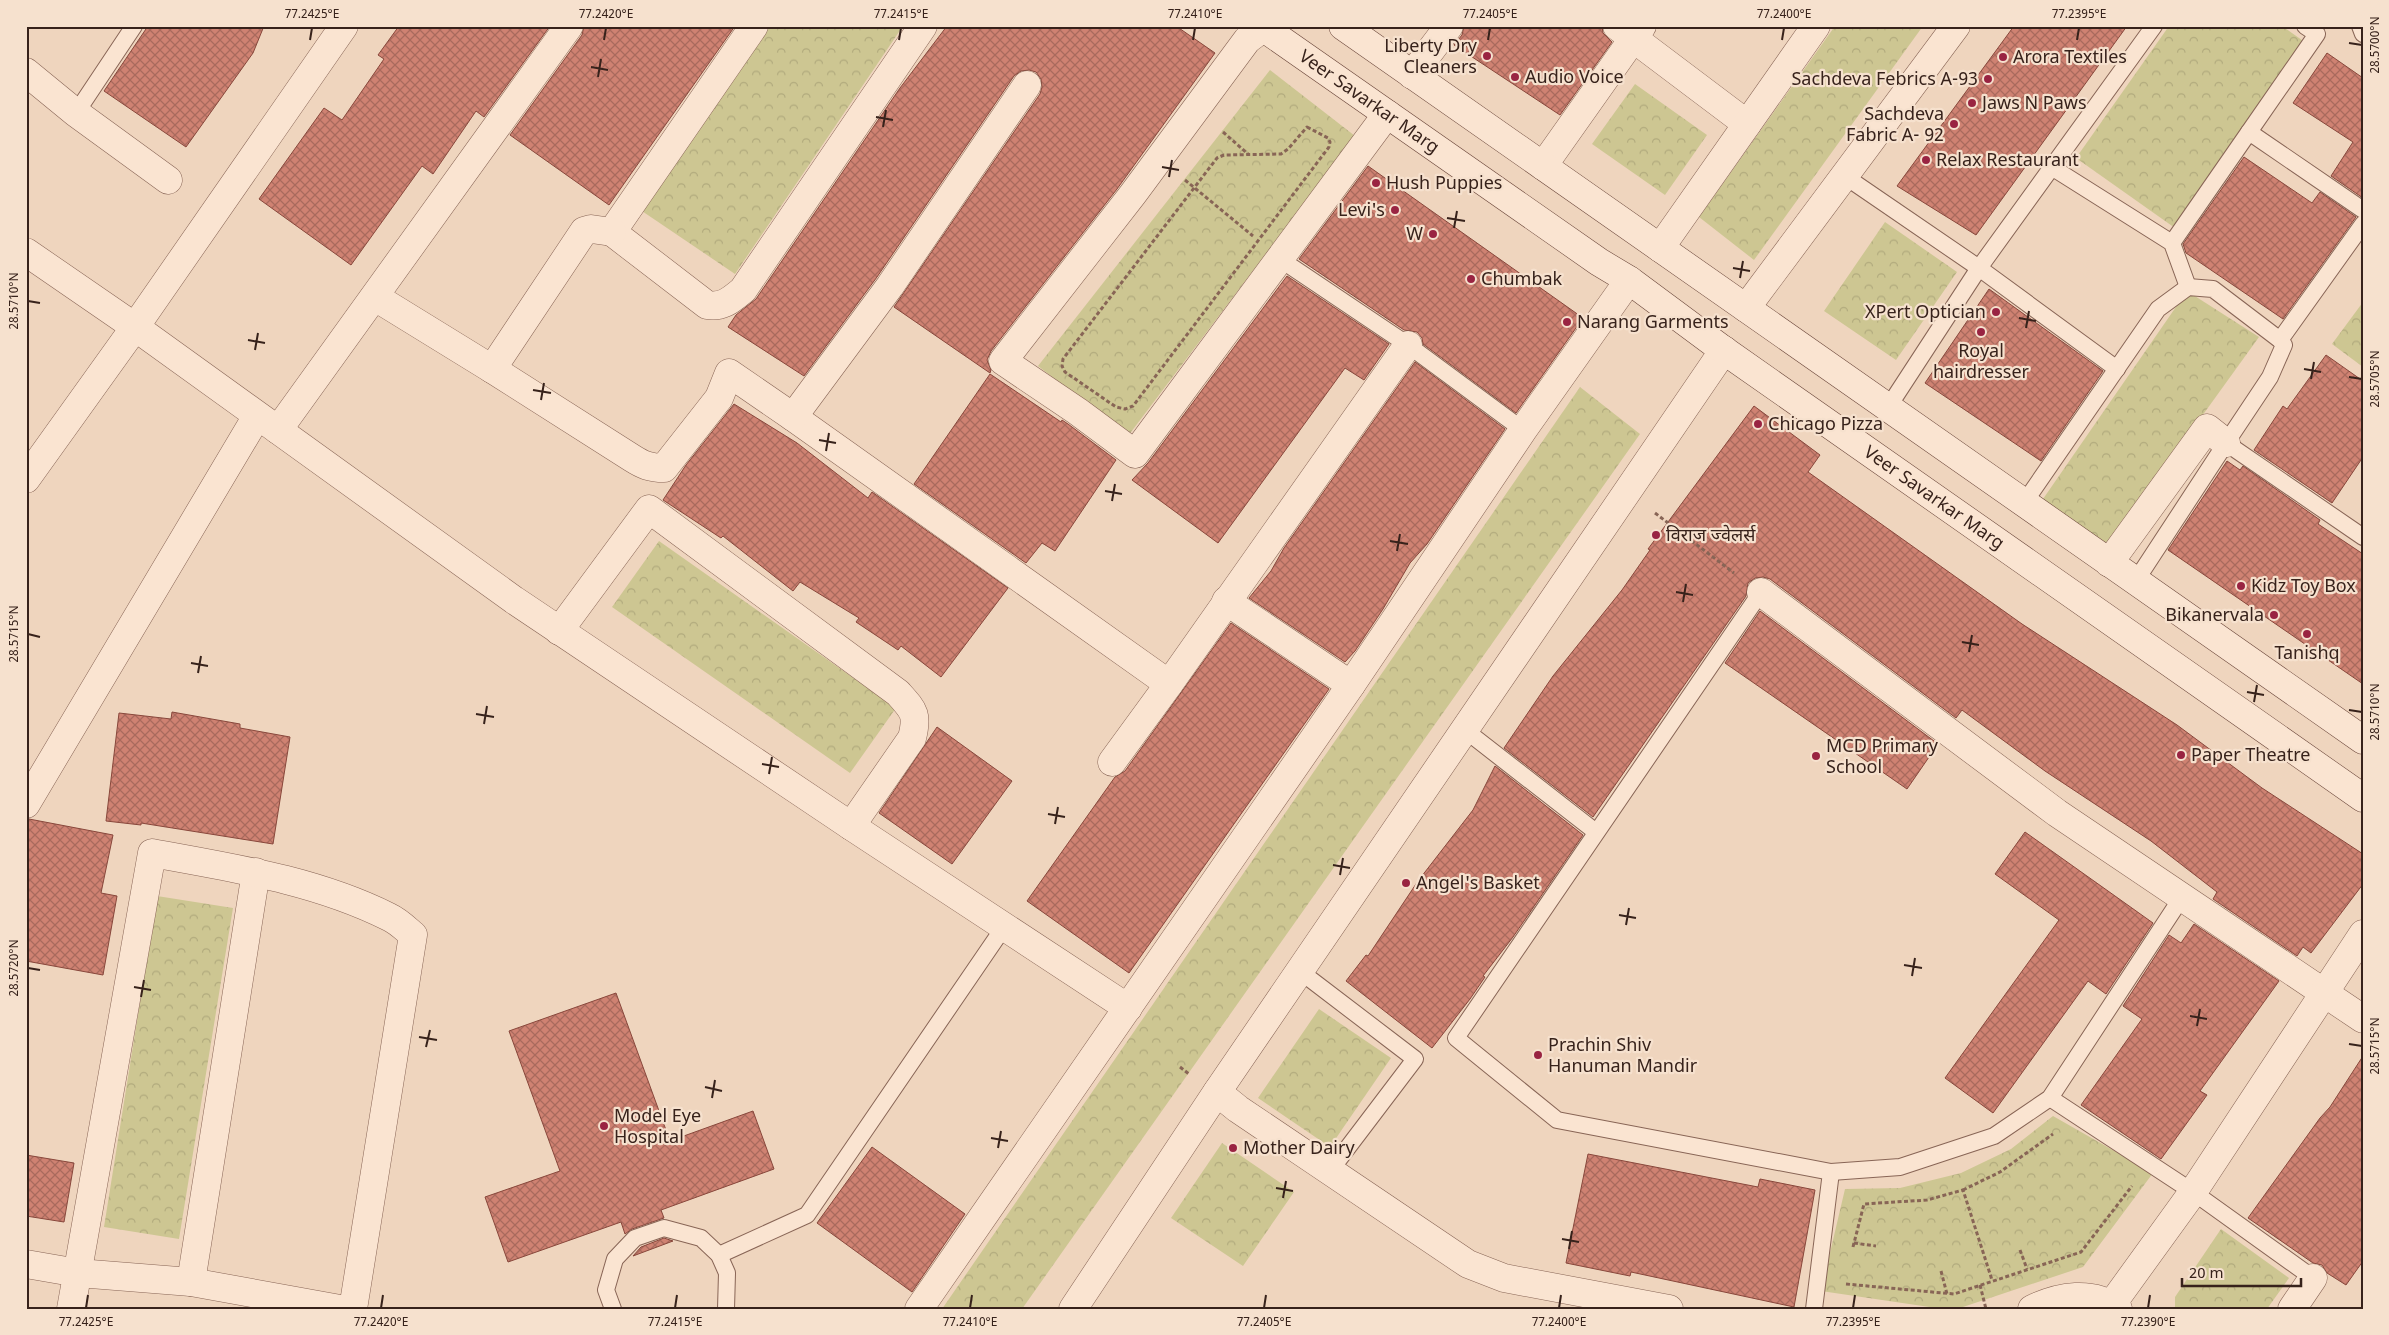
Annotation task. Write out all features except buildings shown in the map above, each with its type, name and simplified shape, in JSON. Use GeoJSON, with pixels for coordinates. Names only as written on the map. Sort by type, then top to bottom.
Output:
{"type":"FeatureCollection","features":[{"type":"Feature","properties":{"kind":"street"},"geometry":{"type":"LineString","coordinates":[[26,479],[135,327],[344,26]]}},
{"type":"Feature","properties":{"kind":"street"},"geometry":{"type":"LineString","coordinates":[[26,804],[268,423],[375,297],[569,26]]}},
{"type":"Feature","properties":{"kind":"street"},"geometry":{"type":"LineString","coordinates":[[612,232],[754,26]]}},
{"type":"Feature","properties":{"kind":"street"},"geometry":{"type":"LineString","coordinates":[[492,369],[584,231],[596,229],[612,232],[708,305],[717,307],[728,302],[743,290],[923,26]]}},
{"type":"Feature","properties":{"kind":"street"},"geometry":{"type":"LineString","coordinates":[[1343,26],[1887,409],[2363,740]]}},
{"type":"Feature","properties":{"kind":"street"},"geometry":{"type":"LineString","coordinates":[[1412,75],[1449,26]]}},
{"type":"Feature","properties":{"kind":"street"},"geometry":{"type":"LineString","coordinates":[[1660,248],[1816,26]]}},
{"type":"Feature","properties":{"kind":"street"},"geometry":{"type":"LineString","coordinates":[[1746,308],[1846,177],[1956,26]]}},
{"type":"Feature","properties":{"kind":"street"},"geometry":{"type":"LineString","coordinates":[[1262,27],[1247,40],[1133,194],[1003,361],[1077,410],[1135,454],[1387,114]]}},
{"type":"Feature","properties":{"kind":"street","name":"Veer Savarkar Marg"},"geometry":{"type":"LineString","coordinates":[[1262,27],[1599,262],[1629,280],[1724,350],[2363,798]]}},
{"type":"Feature","properties":{"kind":"street"},"geometry":{"type":"LineString","coordinates":[[1543,166],[1631,30],[1747,124]]}},
{"type":"Feature","properties":{"kind":"street"},"geometry":{"type":"LineString","coordinates":[[26,72],[76,113],[168,180]]}},
{"type":"Feature","properties":{"kind":"street"},"geometry":{"type":"LineString","coordinates":[[793,416],[890,286],[1027,86]]}},
{"type":"Feature","properties":{"kind":"street"},"geometry":{"type":"LineString","coordinates":[[26,252],[135,327],[559,631],[1128,1008]]}},
{"type":"Feature","properties":{"kind":"street"},"geometry":{"type":"LineString","coordinates":[[919,1309],[1351,685],[1523,430],[1629,280]]}},
{"type":"Feature","properties":{"kind":"street"},"geometry":{"type":"LineString","coordinates":[[375,297],[647,467],[664,468],[719,398],[729,373],[793,416],[1169,684]]}},
{"type":"Feature","properties":{"kind":"street"},"geometry":{"type":"LineString","coordinates":[[1112,762],[1408,345]]}},
{"type":"Feature","properties":{"kind":"street"},"geometry":{"type":"LineString","coordinates":[[1073,1309],[1217,1092],[1301,972],[1724,350]]}},
{"type":"Feature","properties":{"kind":"street"},"geometry":{"type":"LineString","coordinates":[[2108,563],[2207,428],[2226,443]]}},
{"type":"Feature","properties":{"kind":"street"},"geometry":{"type":"LineString","coordinates":[[559,631],[649,508],[647,467]]}},
{"type":"Feature","properties":{"kind":"street"},"geometry":{"type":"LineString","coordinates":[[649,508],[898,693],[911,708],[916,721],[912,738],[851,826]]}},
{"type":"Feature","properties":{"kind":"street"},"geometry":{"type":"LineString","coordinates":[[1761,592],[2057,814],[2363,1018]]}},
{"type":"Feature","properties":{"kind":"street"},"geometry":{"type":"LineString","coordinates":[[1226,601],[1351,685]]}},
{"type":"Feature","properties":{"kind":"street"},"geometry":{"type":"LineString","coordinates":[[71,1309],[152,853],[256,872],[316,887],[390,917],[413,935],[353,1309]]}},
{"type":"Feature","properties":{"kind":"street"},"geometry":{"type":"LineString","coordinates":[[191,1282],[256,872]]}},
{"type":"Feature","properties":{"kind":"street"},"geometry":{"type":"LineString","coordinates":[[2032,1309],[2052,1299],[2081,1296],[2115,1306],[2363,934]]}},
{"type":"Feature","properties":{"kind":"street"},"geometry":{"type":"LineString","coordinates":[[1217,1092],[1468,1264],[1504,1278],[1669,1309]]}},
{"type":"Feature","properties":{"kind":"street"},"geometry":{"type":"LineString","coordinates":[[26,1264],[78,1272],[191,1282],[340,1309]]}},
{"type":"Feature","properties":{"kind":"street"},"geometry":{"type":"LineString","coordinates":[[2292,1309],[2313,1278]]}},
{"type":"Feature","properties":{"kind":"lane"},"geometry":{"type":"LineString","coordinates":[[76,113],[134,26]]}},
{"type":"Feature","properties":{"kind":"lane"},"geometry":{"type":"LineString","coordinates":[[1887,409],[1979,268],[2154,26]]}},
{"type":"Feature","properties":{"kind":"lane"},"geometry":{"type":"LineString","coordinates":[[2172,243],[2317,34],[2306,26]]}},
{"type":"Feature","properties":{"kind":"lane"},"geometry":{"type":"LineString","coordinates":[[2360,26],[2363,34]]}},
{"type":"Feature","properties":{"kind":"lane"},"geometry":{"type":"LineString","coordinates":[[2249,132],[2363,210]]}},
{"type":"Feature","properties":{"kind":"lane"},"geometry":{"type":"LineString","coordinates":[[2053,168],[2172,243],[2188,287]]}},
{"type":"Feature","properties":{"kind":"lane"},"geometry":{"type":"LineString","coordinates":[[1846,177],[1979,268],[2117,369]]}},
{"type":"Feature","properties":{"kind":"lane"},"geometry":{"type":"LineString","coordinates":[[2280,340],[2363,224]]}},
{"type":"Feature","properties":{"kind":"lane"},"geometry":{"type":"LineString","coordinates":[[1280,259],[1408,345],[1523,430]]}},
{"type":"Feature","properties":{"kind":"lane"},"geometry":{"type":"LineString","coordinates":[[2024,503],[2158,309],[2188,287],[2213,288],[2284,345],[2270,377],[2135,582]]}},
{"type":"Feature","properties":{"kind":"lane"},"geometry":{"type":"LineString","coordinates":[[2226,443],[2360,530]]}},
{"type":"Feature","properties":{"kind":"lane"},"geometry":{"type":"LineString","coordinates":[[1761,592],[1456,1038],[1557,1120],[1831,1172],[1900,1167],[1994,1136],[2050,1098],[2182,897]]}},
{"type":"Feature","properties":{"kind":"lane"},"geometry":{"type":"LineString","coordinates":[[1465,730],[1596,832]]}},
{"type":"Feature","properties":{"kind":"lane"},"geometry":{"type":"LineString","coordinates":[[719,1255],[807,1215],[1004,927]]}},
{"type":"Feature","properties":{"kind":"lane"},"geometry":{"type":"LineString","coordinates":[[1301,972],[1415,1059],[1330,1171]]}},
{"type":"Feature","properties":{"kind":"lane"},"geometry":{"type":"LineString","coordinates":[[2050,1098],[2192,1192],[2313,1278]]}},
{"type":"Feature","properties":{"kind":"lane"},"geometry":{"type":"LineString","coordinates":[[1814,1309],[1831,1172]]}},
{"type":"Feature","properties":{"kind":"lane"},"geometry":{"type":"LineString","coordinates":[[613,1309],[606,1290],[615,1259],[635,1238],[664,1228],[701,1238],[719,1255],[727,1273],[726,1309]]}},
{"type":"Feature","properties":{"kind":"path"},"geometry":{"type":"LineString","coordinates":[[1307,127],[1328,138],[1330,142],[1328,147],[1258,240],[1133,406],[1125,409],[1116,408],[1065,372],[1062,366],[1063,359],[1194,187],[1220,156],[1281,154],[1288,149],[1307,127]]}},
{"type":"Feature","properties":{"kind":"path"},"geometry":{"type":"LineString","coordinates":[[1194,187],[1258,240]]}},
{"type":"Feature","properties":{"kind":"path"},"geometry":{"type":"LineString","coordinates":[[1627,492],[1761,592]]}},
{"type":"Feature","properties":{"kind":"path"},"geometry":{"type":"LineString","coordinates":[[1180,1067],[1189,1074]]}},
{"type":"Feature","properties":{"kind":"path"},"geometry":{"type":"LineString","coordinates":[[1852,1252],[1864,1204],[1927,1200],[1963,1190],[2000,1172],[2054,1133]]}},
{"type":"Feature","properties":{"kind":"path"},"geometry":{"type":"LineString","coordinates":[[1845,1276],[1843,1284],[1954,1294],[2081,1252],[2137,1180]]}},
{"type":"Feature","properties":{"kind":"path"},"geometry":{"type":"LineString","coordinates":[[1963,1190],[1992,1280]]}},
{"type":"Feature","properties":{"kind":"path"},"geometry":{"type":"LineString","coordinates":[[1854,1243],[1876,1246]]}},
{"type":"Feature","properties":{"kind":"path"},"geometry":{"type":"LineString","coordinates":[[2020,1250],[2027,1269]]}},
{"type":"Feature","properties":{"kind":"path"},"geometry":{"type":"LineString","coordinates":[[1941,1272],[1947,1294]]}},
{"type":"Feature","properties":{"kind":"path"},"geometry":{"type":"LineString","coordinates":[[1980,1285],[1986,1309]]}},
{"type":"Feature","properties":{"kind":"green space"},"geometry":{"type":"Polygon","coordinates":[[[759,26],[903,26],[735,274],[636,207],[759,26]]]}},
{"type":"Feature","properties":{"kind":"green space"},"geometry":{"type":"Polygon","coordinates":[[[1835,26],[1923,26],[1754,260],[1699,217],[1835,26]]]}},
{"type":"Feature","properties":{"kind":"green space"},"geometry":{"type":"Polygon","coordinates":[[[2169,26],[2282,26],[2306,43],[2175,228],[2076,158],[2169,26]]]}},
{"type":"Feature","properties":{"kind":"green space"},"geometry":{"type":"Polygon","coordinates":[[[1270,70],[1355,136],[1128,436],[1038,366],[1270,70]]]}},
{"type":"Feature","properties":{"kind":"green space"},"geometry":{"type":"Polygon","coordinates":[[[1635,84],[1707,135],[1665,195],[1592,144],[1635,84]]]}},
{"type":"Feature","properties":{"kind":"green space"},"geometry":{"type":"Polygon","coordinates":[[[1885,222],[1957,272],[1896,360],[1824,311],[1885,222]]]}},
{"type":"Feature","properties":{"kind":"green space"},"geometry":{"type":"Polygon","coordinates":[[[2187,291],[2259,337],[2109,545],[2043,499],[2187,291]]]}},
{"type":"Feature","properties":{"kind":"green space"},"geometry":{"type":"Polygon","coordinates":[[[2363,302],[2363,367],[2332,344],[2363,302]]]}},
{"type":"Feature","properties":{"kind":"green space"},"geometry":{"type":"Polygon","coordinates":[[[1580,387],[1640,434],[1022,1309],[942,1309],[1580,387]]]}},
{"type":"Feature","properties":{"kind":"green space"},"geometry":{"type":"Polygon","coordinates":[[[659,541],[896,708],[850,773],[612,607],[659,541]]]}},
{"type":"Feature","properties":{"kind":"green space"},"geometry":{"type":"Polygon","coordinates":[[[157,896],[233,908],[179,1239],[104,1227],[157,896]]]}},
{"type":"Feature","properties":{"kind":"green space"},"geometry":{"type":"Polygon","coordinates":[[[1319,1009],[1391,1058],[1330,1147],[1258,1098],[1319,1009]]]}},
{"type":"Feature","properties":{"kind":"green space"},"geometry":{"type":"Polygon","coordinates":[[[2053,1116],[2153,1173],[2083,1267],[1957,1309],[1943,1309],[1821,1291],[1845,1189],[1900,1188],[1961,1173],[2011,1149],[2053,1116]]]}},
{"type":"Feature","properties":{"kind":"green space"},"geometry":{"type":"Polygon","coordinates":[[[1222,1143],[1294,1192],[1243,1266],[1171,1218],[1222,1143]]]}},
{"type":"Feature","properties":{"kind":"green space"},"geometry":{"type":"Polygon","coordinates":[[[2221,1229],[2289,1278],[2267,1309],[2175,1309],[2175,1297],[2221,1229]]]}},
{"type":"Feature","properties":{"kind":"place","name":"Liberty Dry Cleaners"},"geometry":{"type":"Point","coordinates":[1487,56]}},
{"type":"Feature","properties":{"kind":"place","name":"Arora Textiles"},"geometry":{"type":"Point","coordinates":[2003,57]}},
{"type":"Feature","properties":{"kind":"place","name":"Audio Voice"},"geometry":{"type":"Point","coordinates":[1515,77]}},
{"type":"Feature","properties":{"kind":"place","name":"Sachdeva Febrics A-93"},"geometry":{"type":"Point","coordinates":[1988,79]}},
{"type":"Feature","properties":{"kind":"place","name":"Jaws N Paws"},"geometry":{"type":"Point","coordinates":[1972,103]}},
{"type":"Feature","properties":{"kind":"place","name":"Sachdeva Fabric A- 92"},"geometry":{"type":"Point","coordinates":[1954,124]}},
{"type":"Feature","properties":{"kind":"place","name":"Relax Restaurant"},"geometry":{"type":"Point","coordinates":[1926,160]}},
{"type":"Feature","properties":{"kind":"place","name":"Hush Puppies"},"geometry":{"type":"Point","coordinates":[1376,183]}},
{"type":"Feature","properties":{"kind":"place","name":"Levi's"},"geometry":{"type":"Point","coordinates":[1395,210]}},
{"type":"Feature","properties":{"kind":"place","name":"W"},"geometry":{"type":"Point","coordinates":[1433,234]}},
{"type":"Feature","properties":{"kind":"place","name":"Chumbak"},"geometry":{"type":"Point","coordinates":[1471,279]}},
{"type":"Feature","properties":{"kind":"place","name":"XPert Optician"},"geometry":{"type":"Point","coordinates":[1996,312]}},
{"type":"Feature","properties":{"kind":"place","name":"Narang Garments"},"geometry":{"type":"Point","coordinates":[1567,322]}},
{"type":"Feature","properties":{"kind":"place","name":"Royal hairdresser"},"geometry":{"type":"Point","coordinates":[1981,332]}},
{"type":"Feature","properties":{"kind":"place","name":"Chicago Pizza"},"geometry":{"type":"Point","coordinates":[1758,424]}},
{"type":"Feature","properties":{"kind":"place","name":"विराज ज्वेलर्स"},"geometry":{"type":"Point","coordinates":[1656,535]}},
{"type":"Feature","properties":{"kind":"place","name":"Kidz Toy Box"},"geometry":{"type":"Point","coordinates":[2241,586]}},
{"type":"Feature","properties":{"kind":"place","name":"Bikanervala"},"geometry":{"type":"Point","coordinates":[2274,615]}},
{"type":"Feature","properties":{"kind":"place","name":"Tanishq"},"geometry":{"type":"Point","coordinates":[2307,634]}},
{"type":"Feature","properties":{"kind":"place","name":"Paper Theatre"},"geometry":{"type":"Point","coordinates":[2181,755]}},
{"type":"Feature","properties":{"kind":"place","name":"MCD Primary School"},"geometry":{"type":"Point","coordinates":[1816,756]}},
{"type":"Feature","properties":{"kind":"place","name":"Angel's Basket"},"geometry":{"type":"Point","coordinates":[1406,883]}},
{"type":"Feature","properties":{"kind":"place","name":"Prachin Shiv Hanuman Mandir"},"geometry":{"type":"Point","coordinates":[1538,1055]}},
{"type":"Feature","properties":{"kind":"place","name":"Model Eye Hospital"},"geometry":{"type":"Point","coordinates":[604,1126]}},
{"type":"Feature","properties":{"kind":"place","name":"Mother Dairy"},"geometry":{"type":"Point","coordinates":[1233,1148]}}]}
